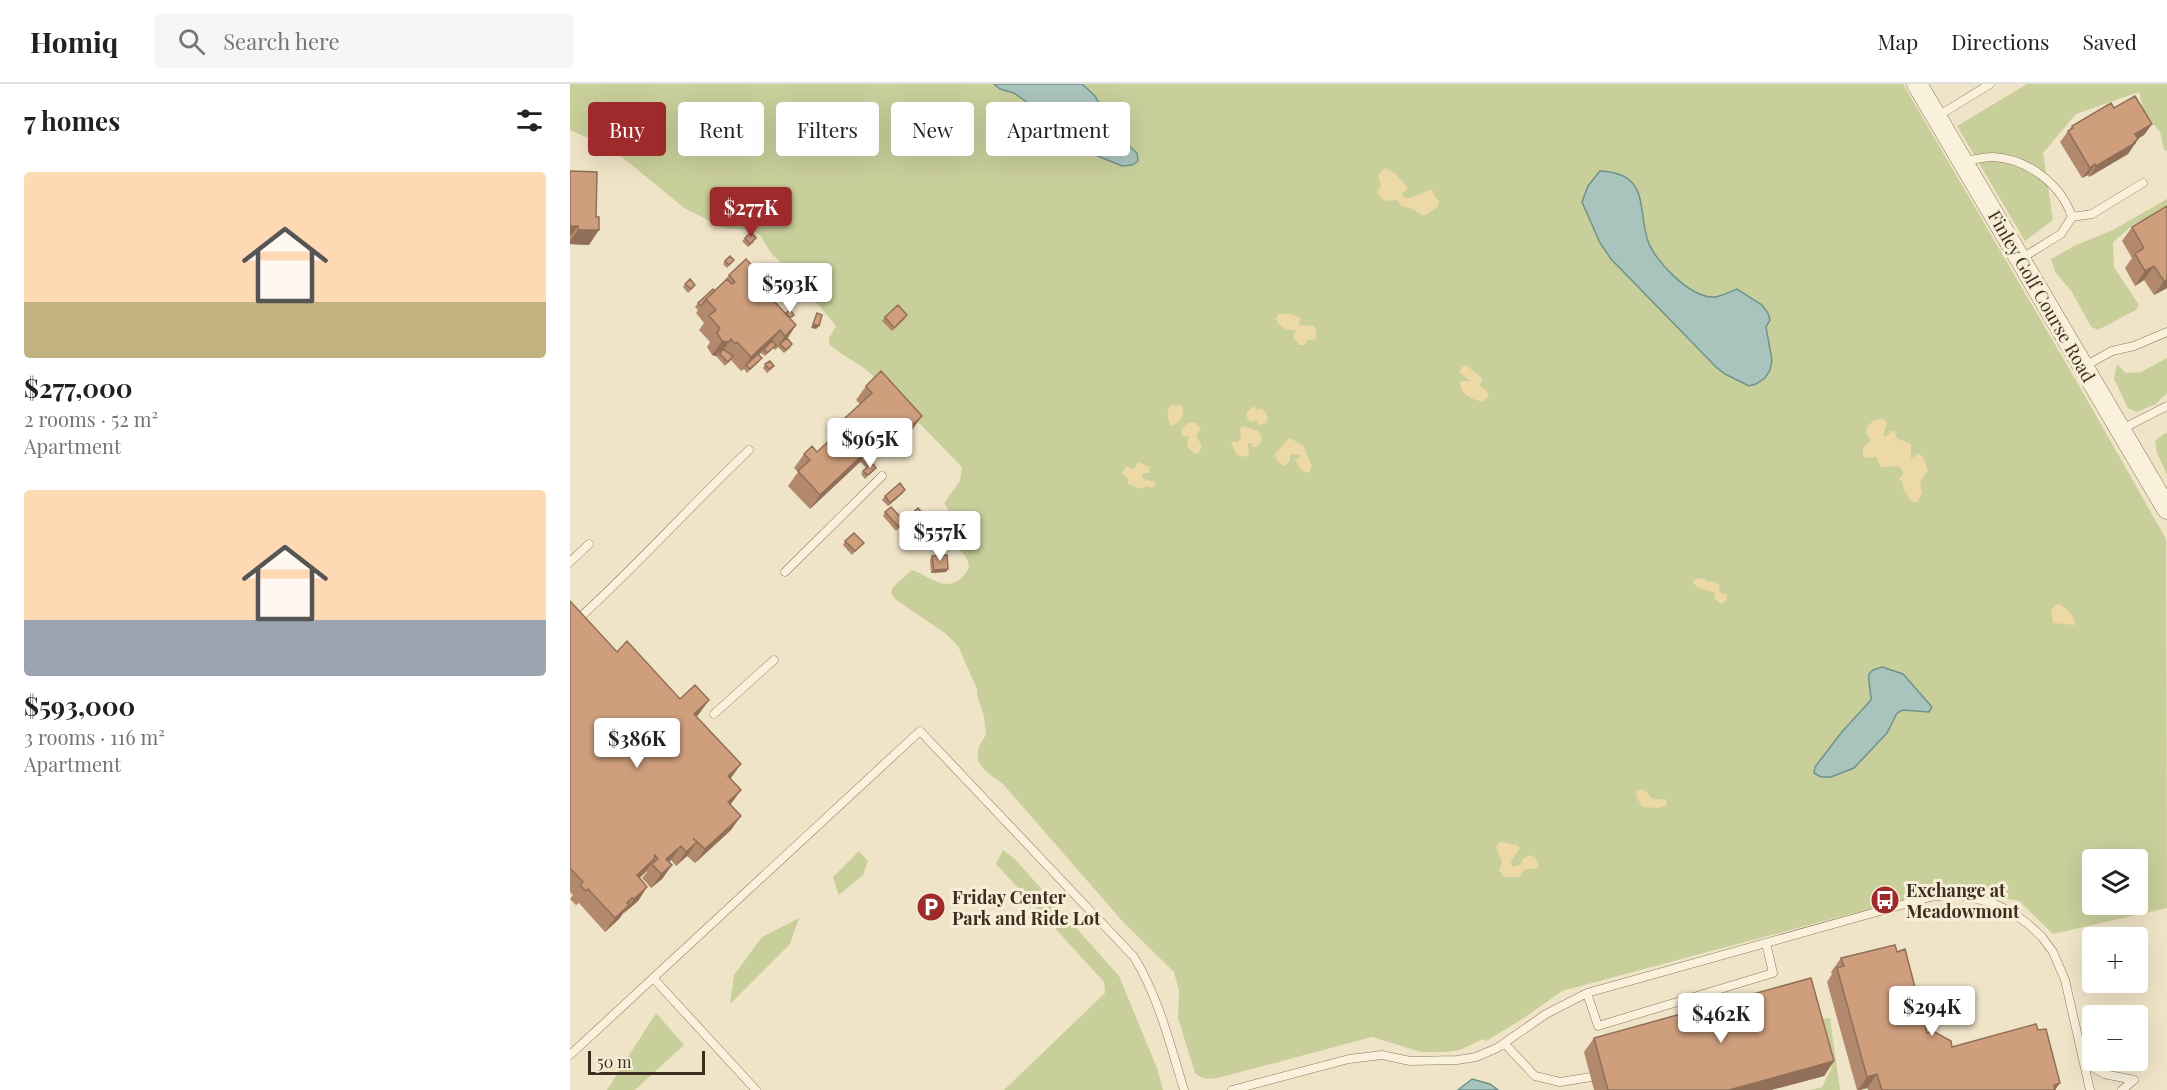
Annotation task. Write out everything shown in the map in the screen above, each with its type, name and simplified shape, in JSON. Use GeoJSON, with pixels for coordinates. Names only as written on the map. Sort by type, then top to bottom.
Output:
{"type":"FeatureCollection","features":[{"type":"Feature","properties":{"kind":"street","name":"Finley Golf Course Road"},"geometry":{"type":"LineString","coordinates":[[1917,84],[2167,509]]}},
{"type":"Feature","properties":{"kind":"lane"},"geometry":{"type":"LineString","coordinates":[[1937,117],[1990,84]]}},
{"type":"Feature","properties":{"kind":"lane"},"geometry":{"type":"LineString","coordinates":[[1963,162],[1991,157],[2011,160],[2028,166],[2051,184],[2068,204],[2072,217]]}},
{"type":"Feature","properties":{"kind":"lane"},"geometry":{"type":"LineString","coordinates":[[2020,259],[2061,234],[2072,217],[2092,214],[2143,183]]}},
{"type":"Feature","properties":{"kind":"lane"},"geometry":{"type":"LineString","coordinates":[[2083,366],[2112,351],[2134,346],[2167,332]]}},
{"type":"Feature","properties":{"kind":"lane"},"geometry":{"type":"LineString","coordinates":[[2121,430],[2167,406]]}},
{"type":"Feature","properties":{"kind":"lane"},"geometry":{"type":"LineString","coordinates":[[571,626],[623,579],[749,450]]}},
{"type":"Feature","properties":{"kind":"lane"},"geometry":{"type":"LineString","coordinates":[[785,572],[882,476]]}},
{"type":"Feature","properties":{"kind":"lane"},"geometry":{"type":"LineString","coordinates":[[570,562],[589,544]]}},
{"type":"Feature","properties":{"kind":"lane"},"geometry":{"type":"LineString","coordinates":[[714,714],[774,660]]}},
{"type":"Feature","properties":{"kind":"lane"},"geometry":{"type":"LineString","coordinates":[[570,1055],[920,731],[1134,957],[1146,977],[1159,1008],[1184,1090]]}},
{"type":"Feature","properties":{"kind":"lane"},"geometry":{"type":"LineString","coordinates":[[1232,1090],[1348,1059],[1382,1055],[1410,1061],[1457,1060],[1476,1057],[1504,1043],[1546,1014],[1587,993],[1930,897],[1956,894],[1993,903],[2012,912],[2028,924],[2053,952],[2065,980],[2082,1053]]}},
{"type":"Feature","properties":{"kind":"lane"},"geometry":{"type":"LineString","coordinates":[[1587,993],[1599,1026],[1773,974],[1766,943]]}},
{"type":"Feature","properties":{"kind":"lane"},"geometry":{"type":"LineString","coordinates":[[652,978],[756,1090]]}},
{"type":"Feature","properties":{"kind":"lane"},"geometry":{"type":"LineString","coordinates":[[1504,1043],[1535,1076],[1560,1082],[1591,1077]]}},
{"type":"Feature","properties":{"kind":"lane"},"geometry":{"type":"LineString","coordinates":[[2086,1071],[2090,1090]]}},
{"type":"Feature","properties":{"kind":"lane"},"geometry":{"type":"LineString","coordinates":[[2099,1071],[2134,1080],[2122,1090]]}},
{"type":"Feature","properties":{"kind":"green space"},"geometry":{"type":"Polygon","coordinates":[[[570,84],[1903,84],[2166,539],[2167,908],[2148,912],[2148,849],[2082,849],[2082,915],[2136,915],[2053,934],[2019,901],[1948,888],[1562,991],[1486,1041],[1483,1039],[1460,1050],[1421,1052],[1372,1037],[1218,1078],[1201,1077],[1195,1073],[1178,1018],[1179,991],[1174,972],[1124,923],[1003,784],[983,768],[978,758],[978,751],[986,735],[984,716],[977,689],[958,646],[946,634],[895,599],[891,593],[893,587],[912,570],[938,582],[951,584],[958,581],[968,570],[967,559],[949,535],[952,519],[944,503],[960,481],[962,467],[868,371],[829,344],[829,338],[836,326],[788,269],[771,253],[760,235],[754,230],[724,228],[684,208],[621,156],[666,156],[666,102],[588,102],[588,138],[570,130],[570,84]]]}},
{"type":"Feature","properties":{"kind":"green space"},"geometry":{"type":"Polygon","coordinates":[[[2027,84],[2167,84],[2167,151],[2164,150],[2160,132],[2144,112],[2139,92],[2076,114],[2043,153],[2053,220],[2025,241],[1957,126],[2027,84]]]}},
{"type":"Feature","properties":{"kind":"green space"},"geometry":{"type":"Polygon","coordinates":[[[2167,199],[2167,208],[2134,224],[2113,242],[2114,267],[2139,305],[2136,310],[2098,330],[2091,327],[2072,292],[2055,272],[2051,259],[2076,245],[2113,230],[2167,199]]]}},
{"type":"Feature","properties":{"kind":"green space"},"geometry":{"type":"Polygon","coordinates":[[[2167,358],[2167,393],[2156,404],[2137,412],[2128,408],[2114,379],[2117,364],[2126,373],[2141,372],[2167,358]]]}},
{"type":"Feature","properties":{"kind":"green space"},"geometry":{"type":"Polygon","coordinates":[[[2167,433],[2167,475],[2157,453],[2155,441],[2167,433]]]}},
{"type":"Feature","properties":{"kind":"green space"},"geometry":{"type":"Polygon","coordinates":[[[1003,850],[1015,859],[1119,976],[1157,1068],[1163,1090],[1004,1090],[1105,993],[1104,982],[996,864],[1003,850]]]}},
{"type":"Feature","properties":{"kind":"green space"},"geometry":{"type":"Polygon","coordinates":[[[859,851],[868,861],[863,875],[839,895],[833,877],[859,851]]]}},
{"type":"Feature","properties":{"kind":"green space"},"geometry":{"type":"Polygon","coordinates":[[[799,918],[790,944],[730,1004],[734,975],[762,937],[799,918]]]}},
{"type":"Feature","properties":{"kind":"green space"},"geometry":{"type":"Polygon","coordinates":[[[656,1013],[684,1045],[635,1090],[607,1090],[656,1013]]]}},
{"type":"Feature","properties":{"kind":"green space"},"geometry":{"type":"Polygon","coordinates":[[[1830,1018],[1840,1090],[1810,1090],[1822,1087],[1832,1067],[1814,1020],[1830,1018]]]}},
{"type":"Feature","properties":{"kind":"sand"},"geometry":{"type":"Polygon","coordinates":[[[1385,168],[1398,177],[1408,189],[1402,194],[1403,197],[1410,198],[1432,189],[1439,201],[1438,206],[1426,215],[1421,215],[1413,209],[1401,206],[1397,200],[1384,200],[1377,192],[1381,186],[1378,175],[1385,168]]]}},
{"type":"Feature","properties":{"kind":"sand"},"geometry":{"type":"Polygon","coordinates":[[[1278,314],[1292,314],[1300,318],[1299,325],[1314,326],[1316,338],[1308,340],[1304,345],[1299,345],[1293,337],[1296,330],[1282,327],[1276,319],[1278,314]]]}},
{"type":"Feature","properties":{"kind":"sand"},"geometry":{"type":"Polygon","coordinates":[[[1466,365],[1483,379],[1479,386],[1486,390],[1489,396],[1483,402],[1471,398],[1461,389],[1461,381],[1470,381],[1459,372],[1466,365]]]}},
{"type":"Feature","properties":{"kind":"sand"},"geometry":{"type":"Polygon","coordinates":[[[1172,405],[1181,405],[1183,411],[1181,419],[1173,426],[1170,424],[1168,414],[1168,409],[1172,405]]]}},
{"type":"Feature","properties":{"kind":"sand"},"geometry":{"type":"Polygon","coordinates":[[[1253,406],[1258,410],[1261,408],[1268,416],[1266,423],[1259,425],[1256,421],[1248,420],[1246,413],[1253,406]]]}},
{"type":"Feature","properties":{"kind":"sand"},"geometry":{"type":"Polygon","coordinates":[[[1885,419],[1887,423],[1883,435],[1886,436],[1895,431],[1897,438],[1911,444],[1911,459],[1919,453],[1924,459],[1928,471],[1921,481],[1922,492],[1918,502],[1912,502],[1903,489],[1903,483],[1899,479],[1904,473],[1899,466],[1881,467],[1876,457],[1866,458],[1863,455],[1863,448],[1871,440],[1866,433],[1867,427],[1874,420],[1885,419]]]}},
{"type":"Feature","properties":{"kind":"sand"},"geometry":{"type":"Polygon","coordinates":[[[1189,422],[1201,428],[1196,436],[1202,446],[1199,453],[1195,454],[1187,447],[1189,436],[1183,436],[1181,433],[1182,428],[1189,422]]]}},
{"type":"Feature","properties":{"kind":"sand"},"geometry":{"type":"Polygon","coordinates":[[[1242,426],[1258,431],[1262,437],[1260,444],[1256,447],[1252,447],[1250,442],[1248,444],[1249,455],[1247,457],[1237,455],[1231,442],[1238,442],[1241,438],[1242,426]]]}},
{"type":"Feature","properties":{"kind":"sand"},"geometry":{"type":"Polygon","coordinates":[[[1288,439],[1303,445],[1312,466],[1309,473],[1301,470],[1295,459],[1301,457],[1299,455],[1290,454],[1290,461],[1284,466],[1277,461],[1275,454],[1288,439]]]}},
{"type":"Feature","properties":{"kind":"sand"},"geometry":{"type":"Polygon","coordinates":[[[1138,462],[1150,467],[1149,473],[1143,473],[1142,476],[1144,479],[1157,483],[1152,488],[1147,486],[1142,489],[1128,484],[1128,478],[1122,474],[1126,466],[1133,469],[1138,462]]]}},
{"type":"Feature","properties":{"kind":"sand"},"geometry":{"type":"Polygon","coordinates":[[[1702,578],[1720,585],[1719,592],[1727,595],[1727,600],[1721,604],[1715,599],[1714,592],[1695,585],[1693,583],[1695,579],[1702,578]]]}},
{"type":"Feature","properties":{"kind":"sand"},"geometry":{"type":"Polygon","coordinates":[[[2059,604],[2070,613],[2075,625],[2053,623],[2051,611],[2055,605],[2059,604]]]}},
{"type":"Feature","properties":{"kind":"sand"},"geometry":{"type":"Polygon","coordinates":[[[1642,789],[1653,799],[1665,799],[1667,802],[1665,806],[1642,807],[1636,795],[1637,791],[1642,789]]]}},
{"type":"Feature","properties":{"kind":"sand"},"geometry":{"type":"Polygon","coordinates":[[[1500,842],[1517,845],[1520,848],[1511,861],[1512,867],[1520,865],[1523,859],[1530,855],[1535,857],[1539,865],[1537,868],[1524,870],[1520,877],[1504,877],[1499,870],[1502,862],[1496,847],[1500,842]]]}},
{"type":"Feature","properties":{"kind":"water"},"geometry":{"type":"Polygon","coordinates":[[[994,84],[1082,84],[1098,102],[1027,102],[1014,93],[1000,89],[994,84]]]}},
{"type":"Feature","properties":{"kind":"water"},"geometry":{"type":"Polygon","coordinates":[[[1130,146],[1137,153],[1138,161],[1132,165],[1122,166],[1098,156],[1130,156],[1130,146]]]}},
{"type":"Feature","properties":{"kind":"water"},"geometry":{"type":"Polygon","coordinates":[[[1600,171],[1615,173],[1634,184],[1641,203],[1650,247],[1664,266],[1684,285],[1705,296],[1715,297],[1737,289],[1762,305],[1770,320],[1766,327],[1772,360],[1765,378],[1749,386],[1725,374],[1611,259],[1600,243],[1582,202],[1588,186],[1600,171]]]}},
{"type":"Feature","properties":{"kind":"water"},"geometry":{"type":"Polygon","coordinates":[[[1882,667],[1903,674],[1932,707],[1929,712],[1903,710],[1897,713],[1887,733],[1854,768],[1831,777],[1821,777],[1814,773],[1815,767],[1841,733],[1871,700],[1869,674],[1882,667]]]}},
{"type":"Feature","properties":{"kind":"water"},"geometry":{"type":"Polygon","coordinates":[[[1472,1079],[1490,1084],[1498,1090],[1458,1090],[1472,1079]]]}},
{"type":"Feature","properties":{"kind":"building"},"geometry":{"type":"Polygon","coordinates":[[[2135,96],[2152,124],[2135,134],[2138,139],[2135,143],[2090,168],[2068,131],[2073,128],[2072,126],[2111,103],[2114,108],[2135,96]]]}},
{"type":"Feature","properties":{"kind":"building"},"geometry":{"type":"Polygon","coordinates":[[[570,171],[597,172],[596,217],[599,217],[599,230],[578,230],[578,226],[570,226],[570,171]]]}},
{"type":"Feature","properties":{"kind":"building"},"geometry":{"type":"Polygon","coordinates":[[[2167,206],[2167,280],[2164,281],[2154,266],[2145,271],[2135,254],[2144,248],[2132,227],[2167,206]]]}},
{"type":"Feature","properties":{"kind":"building"},"geometry":{"type":"Polygon","coordinates":[[[751,232],[756,238],[750,244],[745,238],[751,232]]]}},
{"type":"Feature","properties":{"kind":"building"},"geometry":{"type":"Polygon","coordinates":[[[730,256],[734,260],[729,265],[725,261],[730,256]]]}},
{"type":"Feature","properties":{"kind":"building"},"geometry":{"type":"Polygon","coordinates":[[[746,259],[780,296],[774,301],[796,325],[785,336],[780,330],[751,357],[737,342],[735,344],[731,339],[729,342],[722,341],[717,333],[720,328],[709,316],[716,310],[706,299],[727,279],[732,284],[735,282],[729,275],[746,259]]]}},
{"type":"Feature","properties":{"kind":"building"},"geometry":{"type":"Polygon","coordinates":[[[690,279],[695,285],[691,289],[685,284],[690,279]]]}},
{"type":"Feature","properties":{"kind":"building"},"geometry":{"type":"Polygon","coordinates":[[[713,289],[715,291],[701,306],[698,303],[713,289]]]}},
{"type":"Feature","properties":{"kind":"building"},"geometry":{"type":"Polygon","coordinates":[[[898,305],[907,315],[894,328],[885,317],[898,305]]]}},
{"type":"Feature","properties":{"kind":"building"},"geometry":{"type":"Polygon","coordinates":[[[790,310],[794,315],[790,318],[786,313],[790,310]]]}},
{"type":"Feature","properties":{"kind":"building"},"geometry":{"type":"Polygon","coordinates":[[[817,313],[822,315],[819,326],[813,324],[817,313]]]}},
{"type":"Feature","properties":{"kind":"building"},"geometry":{"type":"Polygon","coordinates":[[[787,338],[792,344],[786,350],[780,344],[787,338]]]}},
{"type":"Feature","properties":{"kind":"building"},"geometry":{"type":"Polygon","coordinates":[[[772,341],[776,345],[767,353],[764,349],[772,341]]]}},
{"type":"Feature","properties":{"kind":"building"},"geometry":{"type":"Polygon","coordinates":[[[722,350],[733,356],[728,362],[720,354],[722,350]]]}},
{"type":"Feature","properties":{"kind":"building"},"geometry":{"type":"Polygon","coordinates":[[[758,354],[762,358],[750,369],[746,365],[758,354]]]}},
{"type":"Feature","properties":{"kind":"building"},"geometry":{"type":"Polygon","coordinates":[[[770,361],[774,366],[769,369],[765,364],[770,361]]]}},
{"type":"Feature","properties":{"kind":"building"},"geometry":{"type":"Polygon","coordinates":[[[881,371],[922,416],[899,437],[896,434],[876,453],[870,448],[820,495],[798,471],[810,460],[804,454],[812,446],[817,452],[848,423],[844,419],[872,393],[866,386],[881,371]]]}},
{"type":"Feature","properties":{"kind":"building"},"geometry":{"type":"Polygon","coordinates":[[[872,463],[876,468],[868,475],[863,471],[872,463]]]}},
{"type":"Feature","properties":{"kind":"building"},"geometry":{"type":"Polygon","coordinates":[[[900,483],[905,490],[890,503],[885,496],[900,483]]]}},
{"type":"Feature","properties":{"kind":"building"},"geometry":{"type":"Polygon","coordinates":[[[891,507],[905,522],[899,527],[885,512],[891,507]]]}},
{"type":"Feature","properties":{"kind":"building"},"geometry":{"type":"Polygon","coordinates":[[[918,508],[923,514],[913,524],[907,518],[918,508]]]}},
{"type":"Feature","properties":{"kind":"building"},"geometry":{"type":"Polygon","coordinates":[[[854,533],[864,543],[855,551],[845,541],[854,533]]]}},
{"type":"Feature","properties":{"kind":"building"},"geometry":{"type":"Polygon","coordinates":[[[947,555],[948,569],[934,570],[932,556],[947,555]]]}},
{"type":"Feature","properties":{"kind":"building"},"geometry":{"type":"Polygon","coordinates":[[[570,601],[617,652],[627,641],[680,699],[695,685],[709,700],[694,714],[741,764],[728,776],[741,790],[728,802],[741,816],[705,849],[693,838],[697,842],[686,852],[681,846],[666,859],[672,865],[661,874],[652,864],[658,859],[655,855],[654,859],[637,875],[647,887],[634,899],[632,898],[627,903],[629,905],[615,918],[588,889],[586,891],[580,885],[583,882],[570,868],[570,601]]]}},
{"type":"Feature","properties":{"kind":"building"},"geometry":{"type":"Polygon","coordinates":[[[1895,945],[1897,952],[1905,949],[1927,1033],[1933,1031],[1951,1041],[1952,1047],[2036,1024],[2038,1030],[2046,1029],[2060,1083],[2054,1085],[2055,1090],[1882,1090],[1877,1074],[1867,1077],[1837,968],[1844,966],[1841,958],[1895,945]]]}},
{"type":"Feature","properties":{"kind":"building"},"geometry":{"type":"Polygon","coordinates":[[[1811,978],[1834,1061],[1729,1090],[1608,1090],[1594,1038],[1811,978]]]}},
{"type":"Feature","properties":{"kind":"place","name":"Exchange at Meadowmont"},"geometry":{"type":"Point","coordinates":[1885,900]}},
{"type":"Feature","properties":{"kind":"place","name":"Friday Center Park and Ride Lot"},"geometry":{"type":"Point","coordinates":[931,907]}}]}
